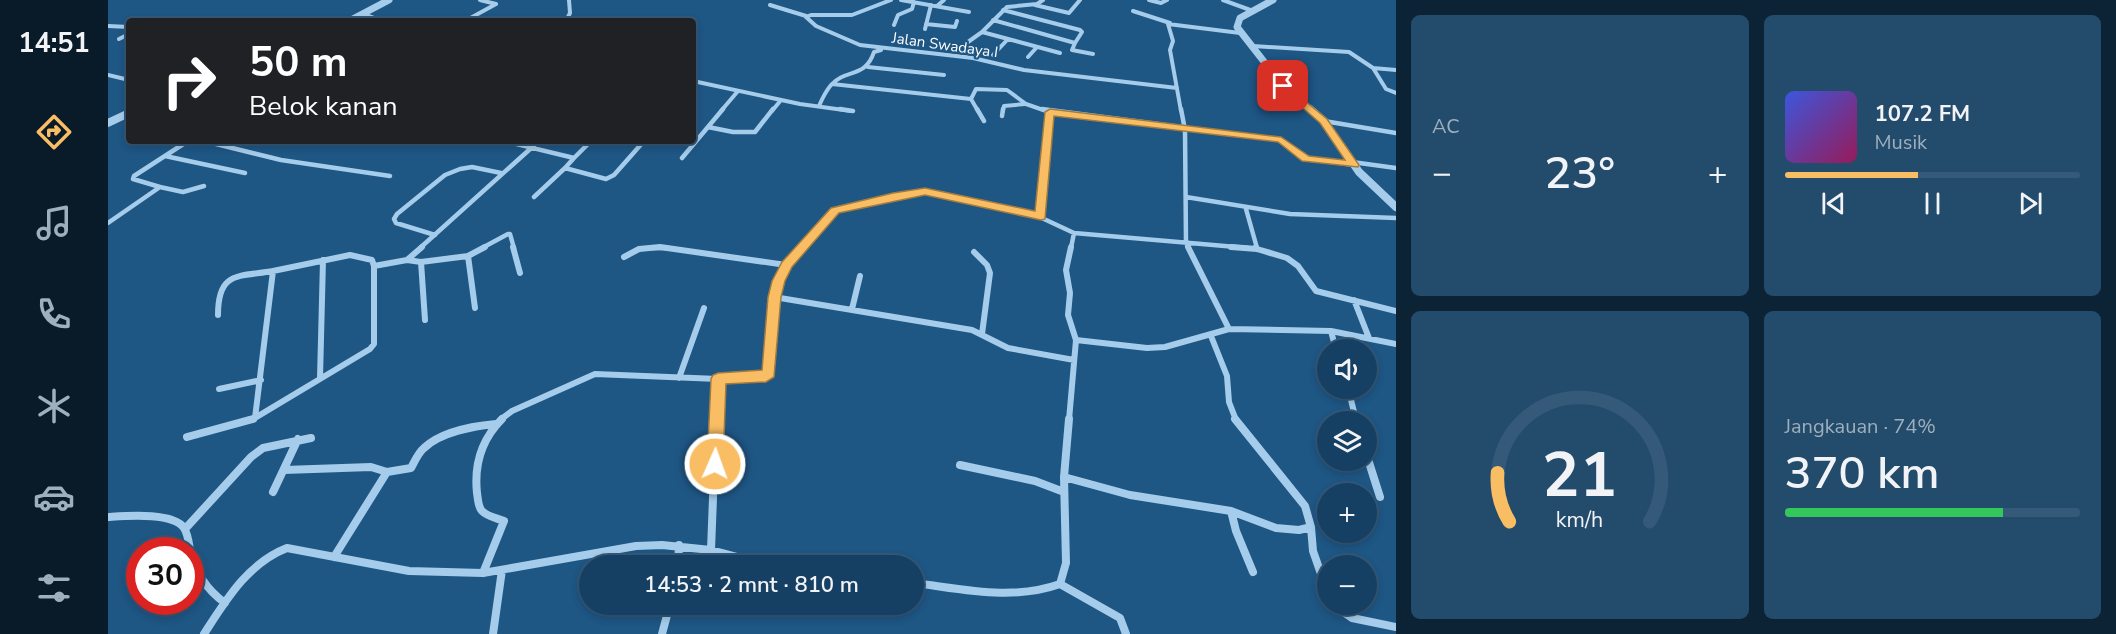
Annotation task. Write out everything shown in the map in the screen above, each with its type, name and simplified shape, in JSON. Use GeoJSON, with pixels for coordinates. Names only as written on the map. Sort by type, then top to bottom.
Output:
{"type":"FeatureCollection","features":[{"type":"Feature","properties":{"kind":"street"},"geometry":{"type":"LineString","coordinates":[[355,18],[389,0]]}},
{"type":"Feature","properties":{"kind":"street"},"geometry":{"type":"LineString","coordinates":[[470,18],[495,4],[480,0]]}},
{"type":"Feature","properties":{"kind":"street"},"geometry":{"type":"LineString","coordinates":[[568,18],[570,13],[569,0]]}},
{"type":"Feature","properties":{"kind":"street","name":"Jalan Swadaya I"},"geometry":{"type":"LineString","coordinates":[[806,16],[850,17],[891,0]]}},
{"type":"Feature","properties":{"kind":"street"},"geometry":{"type":"LineString","coordinates":[[901,0],[969,12]]}},
{"type":"Feature","properties":{"kind":"street"},"geometry":{"type":"LineString","coordinates":[[937,6],[944,0]]}},
{"type":"Feature","properties":{"kind":"street"},"geometry":{"type":"LineString","coordinates":[[961,47],[982,32],[1003,10],[1011,6],[1043,0]]}},
{"type":"Feature","properties":{"kind":"street"},"geometry":{"type":"LineString","coordinates":[[1031,4],[1069,13],[1080,0]]}},
{"type":"Feature","properties":{"kind":"street"},"geometry":{"type":"LineString","coordinates":[[1149,0],[1161,3],[1167,0]]}},
{"type":"Feature","properties":{"kind":"street"},"geometry":{"type":"LineString","coordinates":[[1223,0],[1253,11]]}},
{"type":"Feature","properties":{"kind":"street"},"geometry":{"type":"LineString","coordinates":[[1273,0],[1237,22],[1240,33],[1253,46],[1283,86],[1324,121],[1371,185],[1396,207]]}},
{"type":"Feature","properties":{"kind":"street"},"geometry":{"type":"LineString","coordinates":[[894,25],[898,15],[912,9],[914,2]]}},
{"type":"Feature","properties":{"kind":"street"},"geometry":{"type":"LineString","coordinates":[[770,5],[806,16]]}},
{"type":"Feature","properties":{"kind":"street"},"geometry":{"type":"LineString","coordinates":[[931,5],[925,26],[954,27],[957,21]]}},
{"type":"Feature","properties":{"kind":"street"},"geometry":{"type":"LineString","coordinates":[[1003,10],[1080,30],[1082,32],[1072,50],[1093,54]]}},
{"type":"Feature","properties":{"kind":"street"},"geometry":{"type":"LineString","coordinates":[[1133,11],[1170,23],[1240,33]]}},
{"type":"Feature","properties":{"kind":"street"},"geometry":{"type":"LineString","coordinates":[[363,14],[374,18]]}},
{"type":"Feature","properties":{"kind":"street","name":"Jalan Swadaya I"},"geometry":{"type":"LineString","coordinates":[[806,16],[816,26],[860,45],[973,58],[1024,70],[1177,88]]}},
{"type":"Feature","properties":{"kind":"street"},"geometry":{"type":"LineString","coordinates":[[993,20],[1075,43]]}},
{"type":"Feature","properties":{"kind":"street"},"geometry":{"type":"LineString","coordinates":[[1170,23],[1168,28],[1173,41],[1170,50],[1185,130],[1186,243],[1228,329]]}},
{"type":"Feature","properties":{"kind":"street"},"geometry":{"type":"LineString","coordinates":[[108,26],[126,27]]}},
{"type":"Feature","properties":{"kind":"street"},"geometry":{"type":"LineString","coordinates":[[982,32],[1060,53]]}},
{"type":"Feature","properties":{"kind":"street"},"geometry":{"type":"LineString","coordinates":[[119,39],[126,36]]}},
{"type":"Feature","properties":{"kind":"street"},"geometry":{"type":"LineString","coordinates":[[993,55],[1008,39]]}},
{"type":"Feature","properties":{"kind":"street"},"geometry":{"type":"LineString","coordinates":[[1253,46],[1347,51],[1373,68],[1386,89],[1396,93]]}},
{"type":"Feature","properties":{"kind":"street"},"geometry":{"type":"LineString","coordinates":[[1028,57],[1037,47]]}},
{"type":"Feature","properties":{"kind":"street"},"geometry":{"type":"LineString","coordinates":[[868,67],[874,52],[879,50],[973,58]]}},
{"type":"Feature","properties":{"kind":"street"},"geometry":{"type":"LineString","coordinates":[[819,106],[832,84],[868,67],[944,75]]}},
{"type":"Feature","properties":{"kind":"street"},"geometry":{"type":"LineString","coordinates":[[1373,68],[1396,70]]}},
{"type":"Feature","properties":{"kind":"street"},"geometry":{"type":"LineString","coordinates":[[108,75],[126,79]]}},
{"type":"Feature","properties":{"kind":"street"},"geometry":{"type":"LineString","coordinates":[[696,82],[800,104],[853,111]]}},
{"type":"Feature","properties":{"kind":"street"},"geometry":{"type":"LineString","coordinates":[[696,86],[699,82]]}},
{"type":"Feature","properties":{"kind":"street"},"geometry":{"type":"LineString","coordinates":[[832,84],[971,99]]}},
{"type":"Feature","properties":{"kind":"street"},"geometry":{"type":"LineString","coordinates":[[984,121],[971,99],[973,91],[976,89],[1007,90],[1027,104],[1050,112],[1281,140],[1305,158],[1396,168]]}},
{"type":"Feature","properties":{"kind":"street"},"geometry":{"type":"LineString","coordinates":[[696,141],[738,91]]}},
{"type":"Feature","properties":{"kind":"street"},"geometry":{"type":"LineString","coordinates":[[708,127],[733,132],[755,132],[781,100]]}},
{"type":"Feature","properties":{"kind":"street"},"geometry":{"type":"LineString","coordinates":[[1002,116],[1004,106],[1027,104]]}},
{"type":"Feature","properties":{"kind":"street"},"geometry":{"type":"LineString","coordinates":[[1041,216],[1050,112]]}},
{"type":"Feature","properties":{"kind":"street"},"geometry":{"type":"LineString","coordinates":[[108,123],[126,114]]}},
{"type":"Feature","properties":{"kind":"street"},"geometry":{"type":"LineString","coordinates":[[1324,121],[1396,133]]}},
{"type":"Feature","properties":{"kind":"street"},"geometry":{"type":"LineString","coordinates":[[183,144],[133,179],[183,192],[204,186]]}},
{"type":"Feature","properties":{"kind":"street"},"geometry":{"type":"LineString","coordinates":[[216,144],[281,160],[390,176]]}},
{"type":"Feature","properties":{"kind":"street"},"geometry":{"type":"LineString","coordinates":[[516,144],[574,158]]}},
{"type":"Feature","properties":{"kind":"street"},"geometry":{"type":"LineString","coordinates":[[407,260],[501,173],[536,144]]}},
{"type":"Feature","properties":{"kind":"street"},"geometry":{"type":"LineString","coordinates":[[534,196],[588,144]]}},
{"type":"Feature","properties":{"kind":"street"},"geometry":{"type":"LineString","coordinates":[[565,168],[602,178],[611,177],[641,144]]}},
{"type":"Feature","properties":{"kind":"street"},"geometry":{"type":"LineString","coordinates":[[682,158],[694,144]]}},
{"type":"Feature","properties":{"kind":"street"},"geometry":{"type":"LineString","coordinates":[[165,156],[245,173]]}},
{"type":"Feature","properties":{"kind":"street"},"geometry":{"type":"LineString","coordinates":[[435,235],[396,223],[394,219],[397,213],[446,175],[472,167],[501,173]]}},
{"type":"Feature","properties":{"kind":"street"},"geometry":{"type":"LineString","coordinates":[[108,223],[160,187]]}},
{"type":"Feature","properties":{"kind":"street"},"geometry":{"type":"LineString","coordinates":[[483,573],[505,524],[502,519],[485,514],[480,509],[475,477],[478,458],[496,424],[512,411],[595,374],[718,379],[766,376],[769,372],[774,297],[786,265],[828,216],[839,208],[911,193],[934,192],[1041,216],[1074,233],[1257,249],[1284,255],[1295,262],[1316,291],[1396,311]]}},
{"type":"Feature","properties":{"kind":"street"},"geometry":{"type":"LineString","coordinates":[[1186,197],[1245,209],[1329,219],[1396,218]]}},
{"type":"Feature","properties":{"kind":"street"},"geometry":{"type":"LineString","coordinates":[[1245,209],[1257,249]]}},
{"type":"Feature","properties":{"kind":"street"},"geometry":{"type":"LineString","coordinates":[[924,584],[1023,593],[1045,591],[1060,584],[1066,563],[1064,477],[1076,340],[1068,315],[1070,293],[1066,270],[1074,233]]}},
{"type":"Feature","properties":{"kind":"street"},"geometry":{"type":"LineString","coordinates":[[374,266],[407,260],[421,262],[468,256],[510,234],[520,273]]}},
{"type":"Feature","properties":{"kind":"street"},"geometry":{"type":"LineString","coordinates":[[624,257],[639,249],[660,248],[786,265]]}},
{"type":"Feature","properties":{"kind":"street"},"geometry":{"type":"LineString","coordinates":[[974,252],[987,265],[990,273],[982,334]]}},
{"type":"Feature","properties":{"kind":"street"},"geometry":{"type":"LineString","coordinates":[[187,437],[255,418],[363,353],[374,344],[374,266],[372,260],[350,255],[233,279],[220,288],[218,315]]}},
{"type":"Feature","properties":{"kind":"street"},"geometry":{"type":"LineString","coordinates":[[468,256],[475,308]]}},
{"type":"Feature","properties":{"kind":"street"},"geometry":{"type":"LineString","coordinates":[[320,378],[323,260]]}},
{"type":"Feature","properties":{"kind":"street"},"geometry":{"type":"LineString","coordinates":[[421,262],[425,320]]}},
{"type":"Feature","properties":{"kind":"street"},"geometry":{"type":"LineString","coordinates":[[255,418],[273,271]]}},
{"type":"Feature","properties":{"kind":"street"},"geometry":{"type":"LineString","coordinates":[[852,309],[860,276]]}},
{"type":"Feature","properties":{"kind":"street"},"geometry":{"type":"LineString","coordinates":[[774,297],[972,330],[1008,348],[1074,360]]}},
{"type":"Feature","properties":{"kind":"street"},"geometry":{"type":"LineString","coordinates":[[1354,300],[1369,338]]}},
{"type":"Feature","properties":{"kind":"street"},"geometry":{"type":"LineString","coordinates":[[679,378],[704,308]]}},
{"type":"Feature","properties":{"kind":"street"},"geometry":{"type":"LineString","coordinates":[[1076,340],[1147,348],[1165,347],[1211,336],[1228,329],[1331,331],[1396,344]]}},
{"type":"Feature","properties":{"kind":"street"},"geometry":{"type":"LineString","coordinates":[[1331,331],[1333,339]]}},
{"type":"Feature","properties":{"kind":"street"},"geometry":{"type":"LineString","coordinates":[[1211,336],[1227,376],[1231,410],[1305,506],[1317,562]]}},
{"type":"Feature","properties":{"kind":"street"},"geometry":{"type":"LineString","coordinates":[[711,550],[718,379]]}},
{"type":"Feature","properties":{"kind":"street"},"geometry":{"type":"LineString","coordinates":[[219,389],[261,380]]}},
{"type":"Feature","properties":{"kind":"street"},"geometry":{"type":"LineString","coordinates":[[284,470],[371,466],[387,472],[411,468],[424,448],[432,442],[483,425],[496,424]]}},
{"type":"Feature","properties":{"kind":"street"},"geometry":{"type":"LineString","coordinates":[[185,529],[257,452],[263,448],[311,438]]}},
{"type":"Feature","properties":{"kind":"street"},"geometry":{"type":"LineString","coordinates":[[273,492],[298,439]]}},
{"type":"Feature","properties":{"kind":"street"},"geometry":{"type":"LineString","coordinates":[[960,465],[1035,481],[1064,492]]}},
{"type":"Feature","properties":{"kind":"street"},"geometry":{"type":"LineString","coordinates":[[1372,471],[1380,497]]}},
{"type":"Feature","properties":{"kind":"street"},"geometry":{"type":"LineString","coordinates":[[333,557],[387,472]]}},
{"type":"Feature","properties":{"kind":"street"},"geometry":{"type":"LineString","coordinates":[[1064,477],[1130,495],[1231,511],[1276,528],[1299,530],[1311,526]]}},
{"type":"Feature","properties":{"kind":"street"},"geometry":{"type":"LineString","coordinates":[[1231,511],[1236,531],[1253,572]]}},
{"type":"Feature","properties":{"kind":"street"},"geometry":{"type":"LineString","coordinates":[[108,517],[173,519],[185,529],[202,582],[209,592],[225,603]]}},
{"type":"Feature","properties":{"kind":"street"},"geometry":{"type":"LineString","coordinates":[[679,545],[679,555]]}},
{"type":"Feature","properties":{"kind":"street"},"geometry":{"type":"LineString","coordinates":[[204,634],[225,603],[261,560],[274,551],[287,548],[409,571],[483,573],[636,546],[679,545],[730,555]]}},
{"type":"Feature","properties":{"kind":"street"},"geometry":{"type":"LineString","coordinates":[[493,634],[502,570]]}},
{"type":"Feature","properties":{"kind":"street"},"geometry":{"type":"LineString","coordinates":[[1060,584],[1120,618],[1126,634]]}},
{"type":"Feature","properties":{"kind":"street"},"geometry":{"type":"LineString","coordinates":[[662,634],[667,615]]}},
{"type":"Feature","properties":{"kind":"street"},"geometry":{"type":"LineString","coordinates":[[1348,615],[1352,618],[1396,627]]}},
{"type":"Feature","properties":{"kind":"route"},"geometry":{"type":"LineString","coordinates":[[715,464],[718,379],[766,376],[769,372],[774,297],[778,281],[786,265],[835,210],[893,196],[934,192],[1041,216],[1050,112],[1281,140],[1305,158],[1354,165],[1324,121],[1283,86]]}}]}
